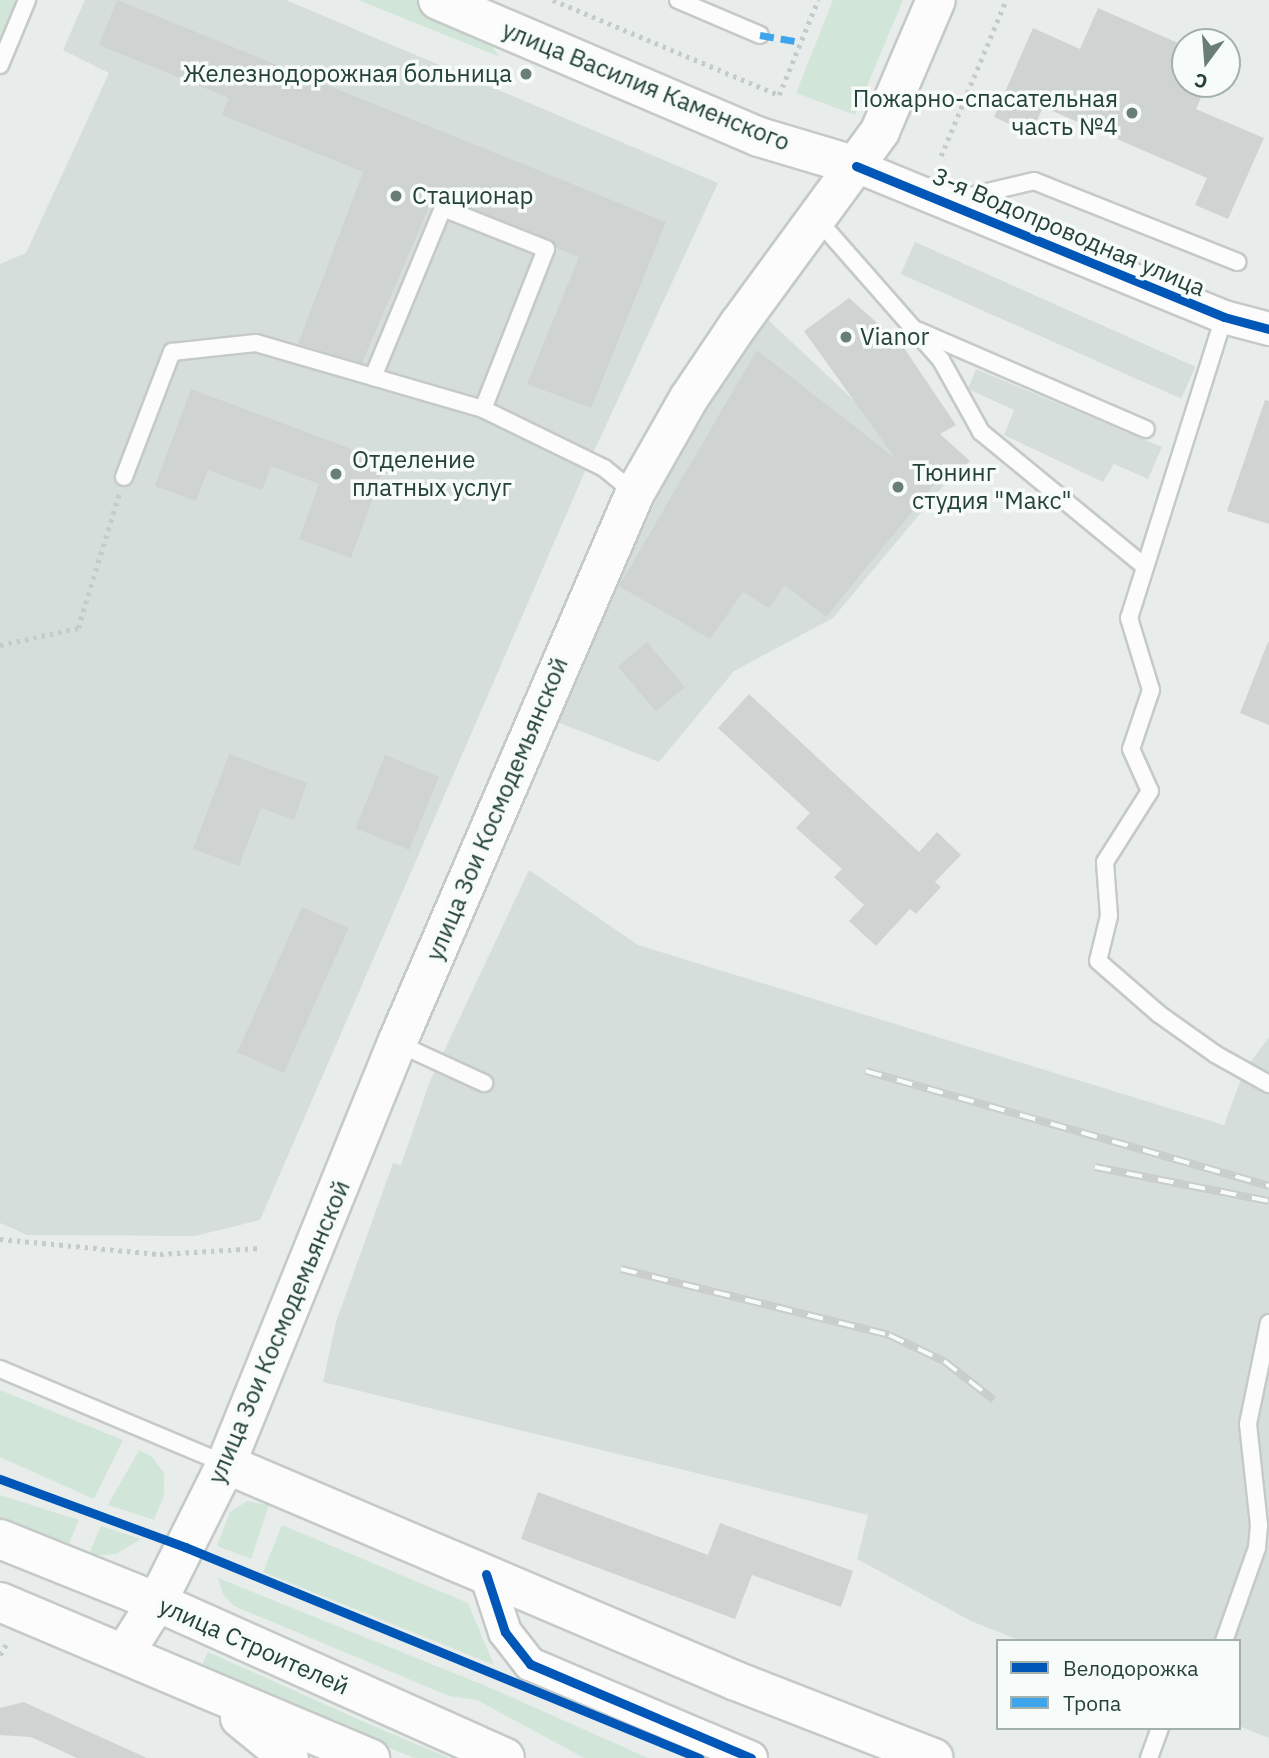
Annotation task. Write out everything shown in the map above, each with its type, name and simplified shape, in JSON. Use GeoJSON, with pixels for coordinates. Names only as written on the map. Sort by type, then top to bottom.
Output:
{"type":"FeatureCollection","features":[{"type":"Feature","properties":{"kind":"main road","name":"улица Василия Каменского"},"geometry":{"type":"LineString","coordinates":[[438,0],[759,137],[856,166]]}},
{"type":"Feature","properties":{"kind":"main road","name":"улица Зои Космодемьянской"},"geometry":{"type":"LineString","coordinates":[[124,1654],[157,1602],[226,1464],[397,1043],[635,493],[689,398],[880,131],[936,0]]}},
{"type":"Feature","properties":{"kind":"main road"},"geometry":{"type":"LineString","coordinates":[[226,1464],[736,1681],[934,1758]]}},
{"type":"Feature","properties":{"kind":"main road","name":"улица Строителей"},"geometry":{"type":"LineString","coordinates":[[0,1539],[157,1602],[505,1758]]}},
{"type":"Feature","properties":{"kind":"main road"},"geometry":{"type":"LineString","coordinates":[[0,1602],[212,1694],[370,1758]]}},
{"type":"Feature","properties":{"kind":"main road"},"geometry":{"type":"LineString","coordinates":[[212,1694],[289,1758]]}},
{"type":"Feature","properties":{"kind":"street","name":"3-я Водопроводная улица"},"geometry":{"type":"LineString","coordinates":[[856,166],[1224,317],[1269,329]]}},
{"type":"Feature","properties":{"kind":"street"},"geometry":{"type":"LineString","coordinates":[[486,1574],[506,1632],[530,1664],[751,1758]]}},
{"type":"Feature","properties":{"kind":"lane"},"geometry":{"type":"LineString","coordinates":[[0,65],[27,0]]}},
{"type":"Feature","properties":{"kind":"lane"},"geometry":{"type":"LineString","coordinates":[[678,0],[760,35]]}},
{"type":"Feature","properties":{"kind":"lane"},"geometry":{"type":"LineString","coordinates":[[946,202],[1034,180],[1238,262]]}},
{"type":"Feature","properties":{"kind":"lane"},"geometry":{"type":"LineString","coordinates":[[373,377],[443,208],[545,249],[483,409]]}},
{"type":"Feature","properties":{"kind":"lane"},"geometry":{"type":"LineString","coordinates":[[818,220],[941,360],[981,432],[1143,565]]}},
{"type":"Feature","properties":{"kind":"lane"},"geometry":{"type":"LineString","coordinates":[[1224,317],[1143,565],[1129,618],[1151,690],[1131,749],[1150,791],[1105,862],[1109,916],[1098,961],[1170,1022],[1269,1084]]}},
{"type":"Feature","properties":{"kind":"lane"},"geometry":{"type":"LineString","coordinates":[[916,330],[1146,429]]}},
{"type":"Feature","properties":{"kind":"lane"},"geometry":{"type":"LineString","coordinates":[[124,477],[172,352],[256,342],[483,409],[597,464],[635,493]]}},
{"type":"Feature","properties":{"kind":"lane"},"geometry":{"type":"LineString","coordinates":[[397,1043],[484,1083]]}},
{"type":"Feature","properties":{"kind":"lane"},"geometry":{"type":"LineString","coordinates":[[1225,1639],[1257,1548],[1259,1525],[1248,1424],[1269,1323]]}},
{"type":"Feature","properties":{"kind":"lane"},"geometry":{"type":"LineString","coordinates":[[0,1369],[226,1464]]}},
{"type":"Feature","properties":{"kind":"lane"},"geometry":{"type":"LineString","coordinates":[[1149,1758],[1159,1730]]}},
{"type":"Feature","properties":{"kind":"path"},"geometry":{"type":"LineString","coordinates":[[553,0],[779,95],[818,0]]}},
{"type":"Feature","properties":{"kind":"path"},"geometry":{"type":"LineString","coordinates":[[941,156],[1006,0]]}},
{"type":"Feature","properties":{"kind":"path"},"geometry":{"type":"LineString","coordinates":[[0,645],[78,628],[124,477]]}},
{"type":"Feature","properties":{"kind":"path"},"geometry":{"type":"LineString","coordinates":[[0,1239],[160,1254],[260,1248]]}},
{"type":"Feature","properties":{"kind":"path"},"geometry":{"type":"LineString","coordinates":[[0,1654],[8,1643]]}},
{"type":"Feature","properties":{"kind":"shaded area"},"geometry":{"type":"Polygon","coordinates":[[[85,0],[286,0],[718,183],[590,460],[260,1220],[195,1236],[27,1235],[0,1223],[0,264],[26,253],[109,73],[63,50],[85,0]]]}},
{"type":"Feature","properties":{"kind":"shaded area"},"geometry":{"type":"Polygon","coordinates":[[[915,242],[1195,367],[1181,399],[901,274],[915,242]]]}},
{"type":"Feature","properties":{"kind":"shaded area"},"geometry":{"type":"Polygon","coordinates":[[[764,316],[944,485],[833,618],[734,671],[659,762],[552,720],[671,469],[764,316]]]}},
{"type":"Feature","properties":{"kind":"shaded area"},"geometry":{"type":"Polygon","coordinates":[[[976,369],[1162,447],[1148,479],[1114,464],[1103,482],[1004,435],[1014,410],[968,389],[976,369]]]}},
{"type":"Feature","properties":{"kind":"shaded area"},"geometry":{"type":"Polygon","coordinates":[[[529,870],[638,945],[1224,1125],[1244,1071],[1269,1037],[1269,1738],[1241,1727],[1241,1639],[1016,1639],[971,1621],[857,1559],[868,1515],[323,1382],[336,1322],[393,1163],[401,1165],[430,1081],[529,870]]]}},
{"type":"Feature","properties":{"kind":"green space"},"geometry":{"type":"Polygon","coordinates":[[[0,0],[18,0],[0,41],[0,0]]]}},
{"type":"Feature","properties":{"kind":"green space"},"geometry":{"type":"Polygon","coordinates":[[[358,0],[418,0],[489,43],[500,57],[358,0]]]}},
{"type":"Feature","properties":{"kind":"green space"},"geometry":{"type":"Polygon","coordinates":[[[833,0],[903,0],[855,115],[796,93],[833,0]]]}},
{"type":"Feature","properties":{"kind":"green space"},"geometry":{"type":"Polygon","coordinates":[[[0,1390],[123,1440],[94,1499],[0,1457],[0,1390]]]}},
{"type":"Feature","properties":{"kind":"green space"},"geometry":{"type":"Polygon","coordinates":[[[139,1450],[152,1457],[164,1473],[164,1495],[154,1520],[108,1505],[139,1450]]]}},
{"type":"Feature","properties":{"kind":"green space"},"geometry":{"type":"Polygon","coordinates":[[[0,1495],[79,1520],[67,1548],[0,1521],[0,1495]]]}},
{"type":"Feature","properties":{"kind":"green space"},"geometry":{"type":"Polygon","coordinates":[[[247,1501],[269,1505],[251,1559],[217,1546],[230,1512],[247,1501]]]}},
{"type":"Feature","properties":{"kind":"green space"},"geometry":{"type":"Polygon","coordinates":[[[282,1525],[468,1603],[494,1665],[263,1572],[282,1525]]]}},
{"type":"Feature","properties":{"kind":"green space"},"geometry":{"type":"Polygon","coordinates":[[[101,1526],[141,1539],[116,1554],[88,1556],[101,1526]]]}},
{"type":"Feature","properties":{"kind":"green space"},"geometry":{"type":"Polygon","coordinates":[[[218,1578],[486,1686],[648,1758],[584,1758],[477,1700],[449,1696],[234,1606],[223,1594],[218,1578]]]}},
{"type":"Feature","properties":{"kind":"green space"},"geometry":{"type":"Polygon","coordinates":[[[208,1652],[449,1758],[414,1758],[200,1669],[208,1652]]]}},
{"type":"Feature","properties":{"kind":"building"},"geometry":{"type":"Polygon","coordinates":[[[117,0],[666,222],[591,408],[527,384],[579,257],[556,248],[550,239],[446,198],[432,200],[362,363],[298,344],[363,172],[222,115],[229,98],[99,45],[117,0]]]}},
{"type":"Feature","properties":{"kind":"building","name":"Пожарно-спасательная часть №4"},"geometry":{"type":"Polygon","coordinates":[[[1098,8],[1171,40],[1171,98],[1201,98],[1196,109],[1264,138],[1228,219],[1195,205],[1207,178],[1043,107],[1031,134],[994,117],[1033,28],[1080,49],[1098,8]]]}},
{"type":"Feature","properties":{"kind":"building"},"geometry":{"type":"Polygon","coordinates":[[[849,298],[902,345],[956,425],[940,434],[970,461],[944,485],[938,480],[826,617],[785,585],[769,608],[743,592],[710,639],[619,586],[757,350],[895,458],[804,331],[849,298]]]}},
{"type":"Feature","properties":{"kind":"building","name":"Отделение платных услуг"},"geometry":{"type":"Polygon","coordinates":[[[191,389],[386,462],[351,558],[299,539],[319,484],[271,466],[262,490],[208,470],[196,501],[155,486],[191,389]]]}},
{"type":"Feature","properties":{"kind":"building"},"geometry":{"type":"Polygon","coordinates":[[[1265,400],[1269,401],[1269,524],[1227,511],[1265,400]]]}},
{"type":"Feature","properties":{"kind":"building"},"geometry":{"type":"Polygon","coordinates":[[[647,642],[685,687],[656,712],[618,666],[647,642]]]}},
{"type":"Feature","properties":{"kind":"building"},"geometry":{"type":"Polygon","coordinates":[[[1269,642],[1269,725],[1240,713],[1269,642]]]}},
{"type":"Feature","properties":{"kind":"building"},"geometry":{"type":"Polygon","coordinates":[[[749,694],[919,852],[937,832],[961,855],[935,882],[941,887],[916,914],[910,909],[876,946],[849,921],[864,905],[834,877],[842,869],[796,828],[810,813],[718,728],[749,694]]]}},
{"type":"Feature","properties":{"kind":"building"},"geometry":{"type":"Polygon","coordinates":[[[229,754],[307,783],[294,820],[261,808],[239,866],[193,849],[229,754]]]}},
{"type":"Feature","properties":{"kind":"building"},"geometry":{"type":"Polygon","coordinates":[[[385,755],[439,777],[409,850],[355,828],[385,755]]]}},
{"type":"Feature","properties":{"kind":"building"},"geometry":{"type":"Polygon","coordinates":[[[302,907],[349,928],[284,1073],[237,1052],[302,907]]]}},
{"type":"Feature","properties":{"kind":"building"},"geometry":{"type":"Polygon","coordinates":[[[538,1492],[708,1555],[720,1523],[853,1571],[841,1607],[752,1575],[735,1619],[521,1539],[538,1492]]]}},
{"type":"Feature","properties":{"kind":"building"},"geometry":{"type":"Polygon","coordinates":[[[24,1702],[147,1758],[77,1758],[31,1737],[0,1735],[0,1708],[24,1702]]]}},
{"type":"Feature","properties":{"kind":"railway"},"geometry":{"type":"LineString","coordinates":[[866,1071],[1269,1186]]}},
{"type":"Feature","properties":{"kind":"railway"},"geometry":{"type":"LineString","coordinates":[[1095,1167],[1269,1201]]}},
{"type":"Feature","properties":{"kind":"railway"},"geometry":{"type":"LineString","coordinates":[[621,1269],[889,1335],[944,1361],[994,1400]]}},
{"type":"Feature","properties":{"kind":"marked path"},"geometry":{"type":"LineString","coordinates":[[760,35],[801,42]]}},
{"type":"Feature","properties":{"kind":"cycle path"},"geometry":{"type":"LineString","coordinates":[[856,166],[1224,317],[1269,329]]}},
{"type":"Feature","properties":{"kind":"cycle path"},"geometry":{"type":"LineString","coordinates":[[0,1479],[185,1547],[699,1758]]}},
{"type":"Feature","properties":{"kind":"cycle path"},"geometry":{"type":"LineString","coordinates":[[486,1574],[505,1632],[530,1664],[751,1758]]}},
{"type":"Feature","properties":{"kind":"place","name":"Железнодорожная больница"},"geometry":{"type":"Point","coordinates":[526,74]}},
{"type":"Feature","properties":{"kind":"place","name":"Пожарно-спасательная часть №4"},"geometry":{"type":"Point","coordinates":[1132,113]}},
{"type":"Feature","properties":{"kind":"place","name":"Стационар"},"geometry":{"type":"Point","coordinates":[396,196]}},
{"type":"Feature","properties":{"kind":"place","name":"Vianor"},"geometry":{"type":"Point","coordinates":[846,337]}},
{"type":"Feature","properties":{"kind":"place","name":"Отделение платных услуг"},"geometry":{"type":"Point","coordinates":[336,474]}},
{"type":"Feature","properties":{"kind":"place","name":"Тюнинг студия \"Макс\""},"geometry":{"type":"Point","coordinates":[898,487]}}]}
